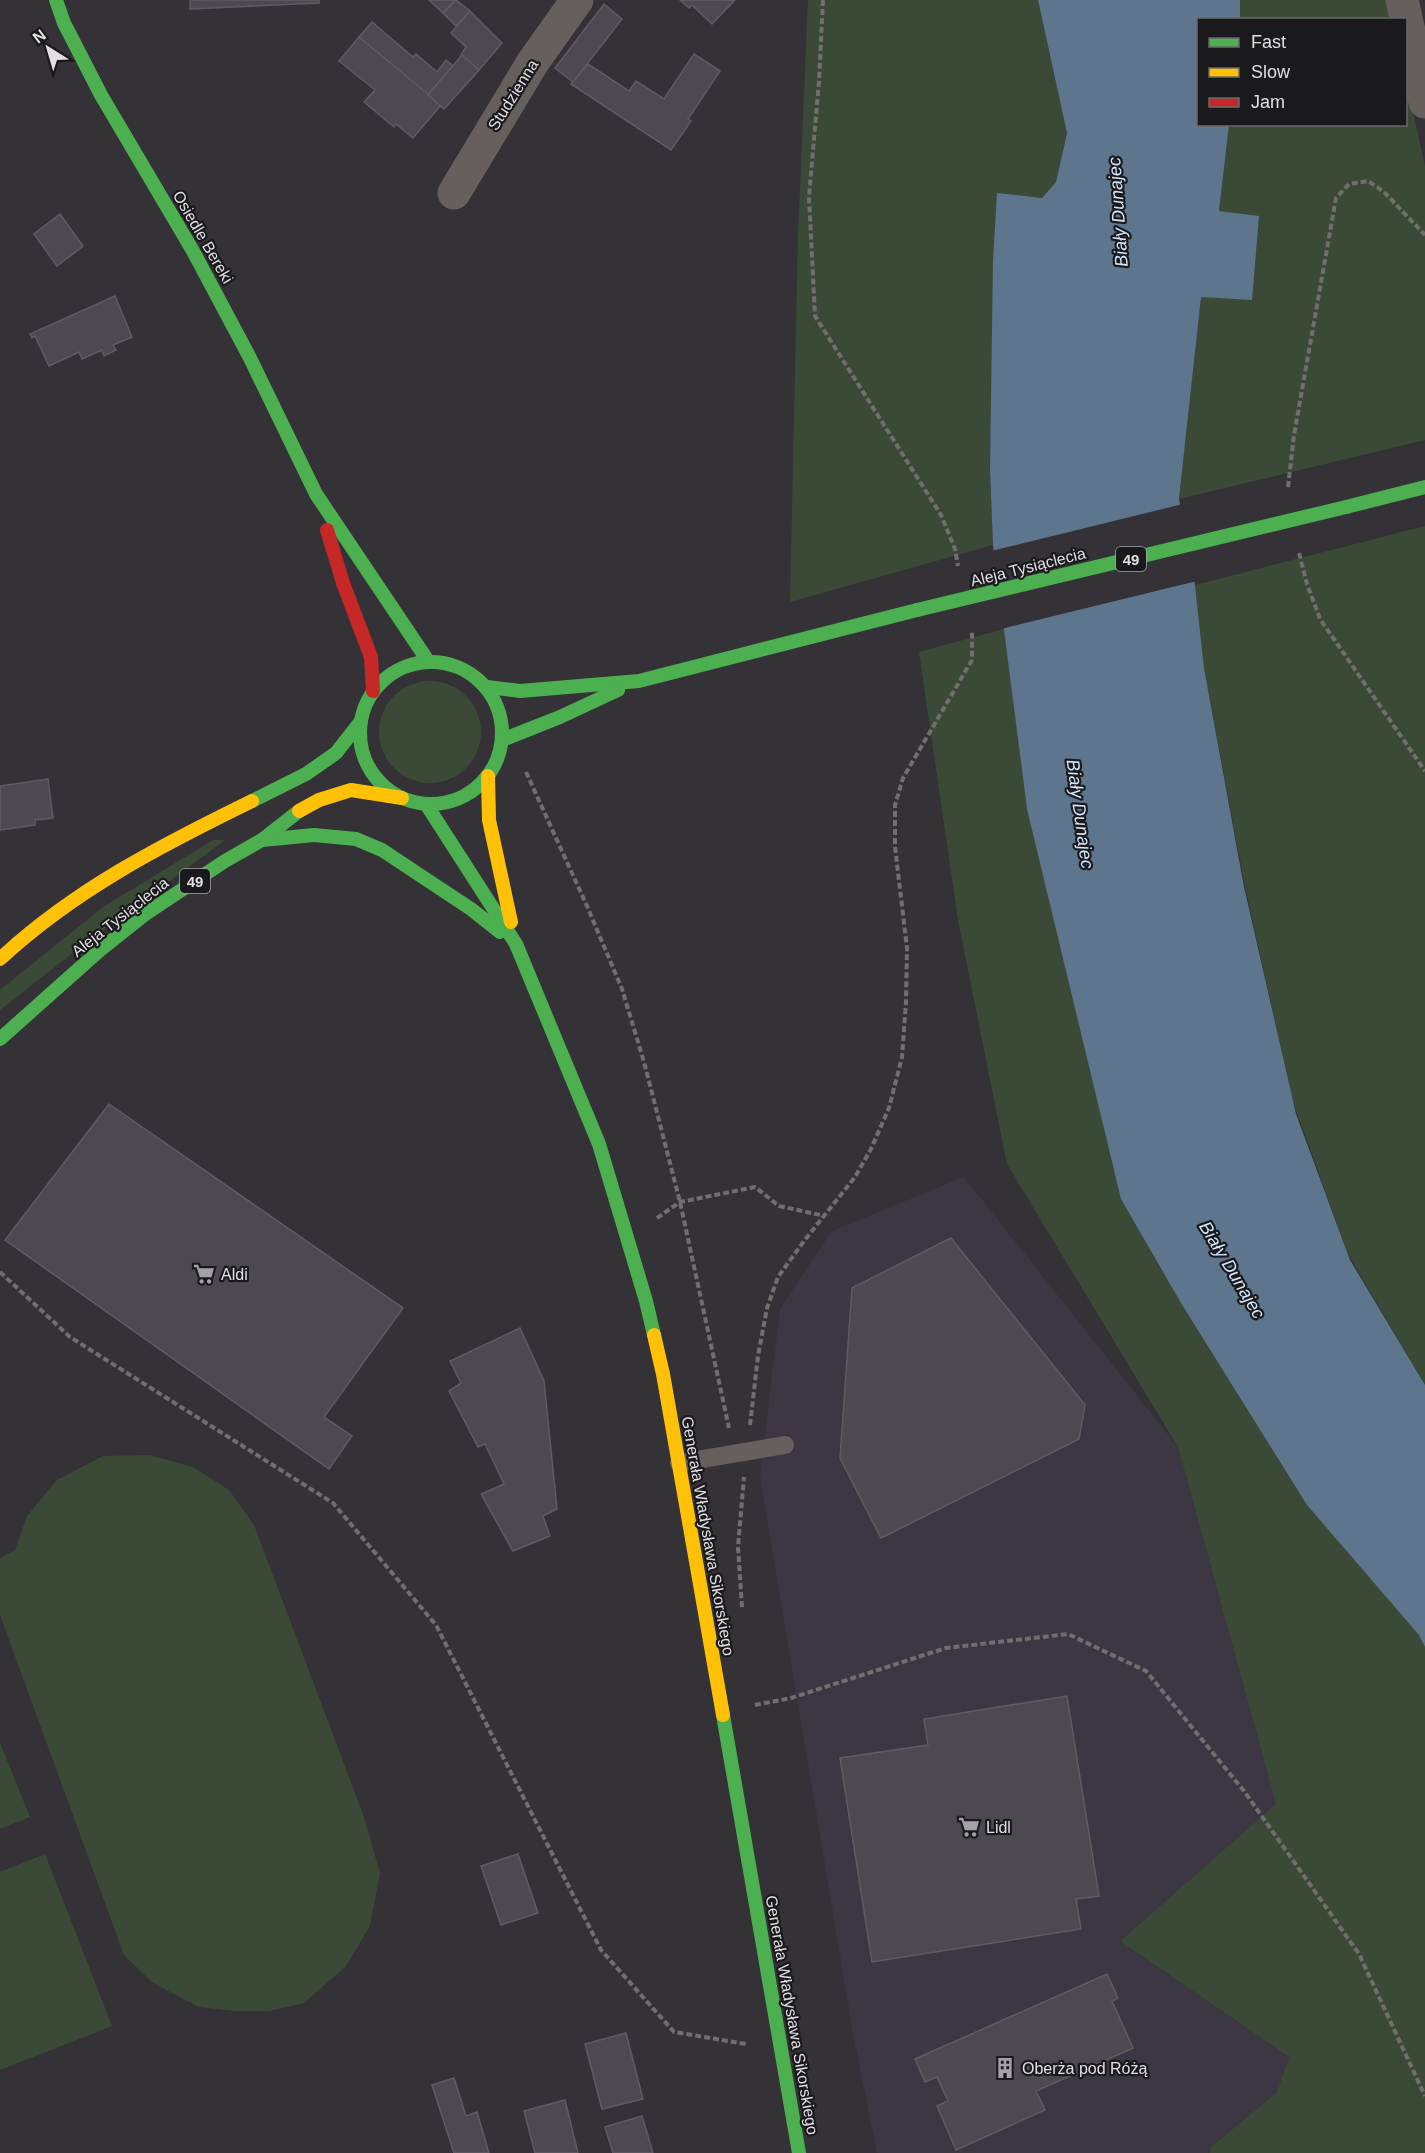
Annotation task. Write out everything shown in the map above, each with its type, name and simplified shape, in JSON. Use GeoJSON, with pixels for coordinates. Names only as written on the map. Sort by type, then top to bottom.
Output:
{"type":"FeatureCollection","features":[{"type":"Feature","properties":{"kind":"street","name":"Osiedle Bereki"},"geometry":{"type":"LineString","coordinates":[[56,0],[64,23],[101,95],[193,251],[250,358],[316,494]]}},
{"type":"Feature","properties":{"kind":"street","name":"Studzienna"},"geometry":{"type":"LineString","coordinates":[[454,193],[533,62],[577,0]]}},
{"type":"Feature","properties":{"kind":"street"},"geometry":{"type":"LineString","coordinates":[[1402,0],[1406,18]]}},
{"type":"Feature","properties":{"kind":"street"},"geometry":{"type":"LineString","coordinates":[[1407,22],[1425,102]]}},
{"type":"Feature","properties":{"kind":"street","name":"Aleja Tysiąclecia"},"geometry":{"type":"LineString","coordinates":[[487,687],[520,691],[639,681],[917,610],[1425,487]]}},
{"type":"Feature","properties":{"kind":"street"},"geometry":{"type":"LineString","coordinates":[[316,494],[428,661]]}},
{"type":"Feature","properties":{"kind":"street"},"geometry":{"type":"LineString","coordinates":[[316,494],[343,582],[371,657],[373,691]]}},
{"type":"Feature","properties":{"kind":"street","name":"49"},"geometry":{"type":"LineString","coordinates":[[428,661],[454,665],[477,677],[487,687],[500,712],[502,740],[499,754],[488,776],[468,794],[454,801],[426,804],[392,793],[374,776],[363,756],[359,733],[361,721],[373,691],[391,674],[402,667],[428,661]]}},
{"type":"Feature","properties":{"kind":"street","name":"Aleja Tysiąclecia"},"geometry":{"type":"LineString","coordinates":[[502,740],[560,717],[639,681]]}},
{"type":"Feature","properties":{"kind":"street","name":"Aleja Tysiąclecia"},"geometry":{"type":"LineString","coordinates":[[0,959],[30,931],[110,876],[167,842],[306,774],[336,753],[361,721]]}},
{"type":"Feature","properties":{"kind":"street","name":"Generała Władysława Sikorskiego"},"geometry":{"type":"LineString","coordinates":[[488,776],[489,820],[516,944],[598,1144],[646,1301],[663,1374],[799,2153]]}},
{"type":"Feature","properties":{"kind":"street","name":"Aleja Tysiąclecia"},"geometry":{"type":"LineString","coordinates":[[0,1040],[100,950],[144,915],[225,861],[262,840],[299,811],[319,800],[351,790],[402,798]]}},
{"type":"Feature","properties":{"kind":"street","name":"Generała Władysława Sikorskiego"},"geometry":{"type":"LineString","coordinates":[[426,804],[516,944]]}},
{"type":"Feature","properties":{"kind":"street"},"geometry":{"type":"LineString","coordinates":[[262,840],[314,835],[365,842],[382,850],[471,909],[516,944]]}},
{"type":"Feature","properties":{"kind":"lane"},"geometry":{"type":"LineString","coordinates":[[679,1463],[785,1445]]}},
{"type":"Feature","properties":{"kind":"path"},"geometry":{"type":"LineString","coordinates":[[823,0],[809,197],[815,316],[941,515],[955,549],[959,571]]}},
{"type":"Feature","properties":{"kind":"path"},"geometry":{"type":"LineString","coordinates":[[1288,489],[1294,435],[1336,198],[1349,184],[1368,181],[1384,192],[1425,235]]}},
{"type":"Feature","properties":{"kind":"path"},"geometry":{"type":"LineString","coordinates":[[1297,542],[1307,584],[1320,619],[1425,771]]}},
{"type":"Feature","properties":{"kind":"path"},"geometry":{"type":"LineString","coordinates":[[742,1612],[738,1547],[758,1356],[767,1308],[778,1277],[855,1177],[871,1149],[889,1108],[902,1056],[906,1002],[906,948],[895,847],[895,805],[903,778],[972,660],[974,638],[971,626]]}},
{"type":"Feature","properties":{"kind":"path"},"geometry":{"type":"LineString","coordinates":[[526,772],[622,989],[644,1062],[680,1202],[732,1438]]}},
{"type":"Feature","properties":{"kind":"path"},"geometry":{"type":"LineString","coordinates":[[627,1238],[680,1202],[755,1187],[778,1206],[825,1216]]}},
{"type":"Feature","properties":{"kind":"path"},"geometry":{"type":"LineString","coordinates":[[0,1272],[70,1337],[333,1503],[436,1625],[601,1950],[674,2032],[756,2045]]}},
{"type":"Feature","properties":{"kind":"path"},"geometry":{"type":"LineString","coordinates":[[750,1696],[751,1706],[791,1698],[946,1648],[1068,1634],[1146,1671],[1244,1791],[1359,1954],[1425,2096]]}},
{"type":"Feature","properties":{"kind":"shaded area"},"geometry":{"type":"Polygon","coordinates":[[[964,1177],[1178,1447],[1276,1804],[1120,1941],[1289,2057],[1277,2092],[1211,2147],[1210,2153],[877,2153],[856,2049],[760,1477],[780,1309],[832,1231],[964,1177]]]}},
{"type":"Feature","properties":{"kind":"green space"},"geometry":{"type":"Polygon","coordinates":[[[808,0],[1038,0],[1067,133],[1056,183],[1042,198],[997,194],[990,470],[993,545],[790,602],[798,236],[808,0]]]}},
{"type":"Feature","properties":{"kind":"green space"},"geometry":{"type":"Polygon","coordinates":[[[1240,0],[1387,0],[1392,18],[1240,18],[1240,0]]]}},
{"type":"Feature","properties":{"kind":"green space"},"geometry":{"type":"Polygon","coordinates":[[[1407,85],[1425,166],[1425,440],[1179,499],[1201,296],[1252,299],[1219,211],[1229,126],[1407,126],[1407,85]]]}},
{"type":"Feature","properties":{"kind":"green space"},"geometry":{"type":"Polygon","coordinates":[[[1425,526],[1425,1385],[1348,1254],[1293,1102],[1245,887],[1204,668],[1195,585],[1425,526]]]}},
{"type":"Feature","properties":{"kind":"green space"},"geometry":{"type":"Polygon","coordinates":[[[1004,629],[1027,809],[1425,1647],[1425,2153],[1210,2153],[1211,2147],[1277,2092],[1289,2057],[1120,1941],[1276,1804],[1178,1447],[1007,1164],[958,920],[919,652],[1004,629]]]}},
{"type":"Feature","properties":{"kind":"green space"},"geometry":{"type":"Polygon","coordinates":[[[430,681],[450,685],[466,696],[477,712],[481,732],[477,752],[466,768],[450,779],[430,783],[410,779],[394,768],[383,752],[379,732],[383,712],[394,696],[410,685],[430,681]]]}},
{"type":"Feature","properties":{"kind":"green space"},"geometry":{"type":"Polygon","coordinates":[[[213,840],[225,840],[0,1010],[0,990],[103,907],[213,840]]]}},
{"type":"Feature","properties":{"kind":"green space"},"geometry":{"type":"Polygon","coordinates":[[[149,1455],[193,1467],[229,1490],[254,1525],[364,1817],[380,1873],[370,1926],[346,1966],[304,2003],[269,2011],[235,2011],[199,2007],[153,1983],[124,1955],[0,1615],[0,1558],[15,1550],[27,1516],[57,1480],[103,1456],[149,1455]]]}},
{"type":"Feature","properties":{"kind":"green space"},"geometry":{"type":"Polygon","coordinates":[[[0,1743],[30,1817],[0,1829],[0,1743]]]}},
{"type":"Feature","properties":{"kind":"green space"},"geometry":{"type":"Polygon","coordinates":[[[45,1854],[112,2026],[0,2070],[0,1872],[45,1854]]]}},
{"type":"Feature","properties":{"kind":"water","name":"Biały Dunajec"},"geometry":{"type":"Polygon","coordinates":[[[1038,0],[1240,0],[1240,18],[1197,18],[1197,126],[1229,126],[1219,211],[1259,216],[1252,300],[1201,297],[1179,499],[1195,585],[1204,668],[1244,887],[1296,1114],[1350,1260],[1425,1385],[1425,1647],[1419,1635],[1307,1505],[1181,1303],[1121,1199],[1027,809],[993,545],[990,470],[993,261],[997,193],[1042,198],[1056,182],[1067,133],[1038,0]]]}},
{"type":"Feature","properties":{"kind":"pier"},"geometry":{"type":"Polygon","coordinates":[[[1183,504],[1197,581],[1001,629],[991,551],[1183,504]]]}},
{"type":"Feature","properties":{"kind":"building"},"geometry":{"type":"Polygon","coordinates":[[[190,0],[319,0],[319,3],[190,9],[190,0]]]}},
{"type":"Feature","properties":{"kind":"building"},"geometry":{"type":"Polygon","coordinates":[[[429,0],[456,0],[443,13],[429,0]]]}},
{"type":"Feature","properties":{"kind":"building"},"geometry":{"type":"Polygon","coordinates":[[[456,0],[470,11],[456,26],[443,13],[456,0]]]}},
{"type":"Feature","properties":{"kind":"building"},"geometry":{"type":"Polygon","coordinates":[[[680,0],[735,0],[712,24],[692,5],[689,8],[680,0]]]}},
{"type":"Feature","properties":{"kind":"building"},"geometry":{"type":"Polygon","coordinates":[[[604,4],[622,19],[573,82],[555,68],[604,4]]]}},
{"type":"Feature","properties":{"kind":"building"},"geometry":{"type":"Polygon","coordinates":[[[470,11],[502,43],[479,70],[461,55],[466,47],[451,33],[470,11]]]}},
{"type":"Feature","properties":{"kind":"building"},"geometry":{"type":"Polygon","coordinates":[[[372,22],[413,57],[416,54],[437,72],[446,60],[453,66],[428,95],[359,37],[372,22]]]}},
{"type":"Feature","properties":{"kind":"building"},"geometry":{"type":"Polygon","coordinates":[[[359,37],[441,105],[413,138],[396,124],[394,127],[364,102],[375,90],[339,61],[359,37]]]}},
{"type":"Feature","properties":{"kind":"building"},"geometry":{"type":"Polygon","coordinates":[[[694,54],[720,71],[688,119],[691,121],[671,150],[571,84],[588,64],[629,91],[636,81],[664,99],[694,54]]]}},
{"type":"Feature","properties":{"kind":"building"},"geometry":{"type":"Polygon","coordinates":[[[462,55],[479,70],[444,109],[428,95],[462,55]]]}},
{"type":"Feature","properties":{"kind":"building"},"geometry":{"type":"Polygon","coordinates":[[[60,214],[83,246],[57,266],[34,234],[60,214]]]}},
{"type":"Feature","properties":{"kind":"building"},"geometry":{"type":"Polygon","coordinates":[[[115,296],[132,337],[113,345],[116,350],[104,356],[102,350],[82,359],[79,352],[49,366],[35,336],[32,338],[30,334],[115,296]]]}},
{"type":"Feature","properties":{"kind":"building"},"geometry":{"type":"Polygon","coordinates":[[[48,779],[53,818],[35,820],[35,825],[0,830],[0,786],[48,779]]]}},
{"type":"Feature","properties":{"kind":"building","name":"Aldi"},"geometry":{"type":"Polygon","coordinates":[[[109,1104],[403,1308],[324,1417],[352,1436],[329,1469],[5,1240],[109,1104]]]}},
{"type":"Feature","properties":{"kind":"building"},"geometry":{"type":"Polygon","coordinates":[[[951,1238],[1085,1405],[1079,1439],[881,1538],[840,1458],[852,1288],[951,1238]]]}},
{"type":"Feature","properties":{"kind":"building"},"geometry":{"type":"Polygon","coordinates":[[[520,1328],[544,1381],[557,1509],[543,1516],[550,1536],[513,1551],[481,1494],[504,1484],[485,1444],[478,1447],[449,1391],[461,1383],[450,1361],[520,1328]]]}},
{"type":"Feature","properties":{"kind":"building","name":"Lidl"},"geometry":{"type":"Polygon","coordinates":[[[1067,1696],[1099,1896],[1076,1899],[1081,1929],[872,1962],[840,1758],[928,1745],[924,1719],[1067,1696]]]}},
{"type":"Feature","properties":{"kind":"building"},"geometry":{"type":"Polygon","coordinates":[[[518,1854],[538,1913],[501,1925],[481,1866],[518,1854]]]}},
{"type":"Feature","properties":{"kind":"building","name":"Oberża pod Różą"},"geometry":{"type":"Polygon","coordinates":[[[1107,1974],[1118,1998],[1112,2001],[1133,2048],[1036,2091],[1045,2110],[956,2150],[937,2106],[948,2101],[937,2077],[925,2082],[915,2059],[1107,1974]]]}},
{"type":"Feature","properties":{"kind":"building"},"geometry":{"type":"Polygon","coordinates":[[[626,2033],[643,2099],[602,2109],[585,2044],[626,2033]]]}},
{"type":"Feature","properties":{"kind":"building"},"geometry":{"type":"Polygon","coordinates":[[[454,2078],[466,2116],[477,2112],[489,2153],[454,2153],[432,2085],[454,2078]]]}},
{"type":"Feature","properties":{"kind":"building"},"geometry":{"type":"Polygon","coordinates":[[[565,2100],[578,2153],[535,2153],[524,2111],[565,2100]]]}},
{"type":"Feature","properties":{"kind":"building"},"geometry":{"type":"Polygon","coordinates":[[[642,2116],[653,2153],[613,2153],[605,2127],[642,2116]]]}},
{"type":"Feature","properties":{"kind":"traffic: fast"},"geometry":{"type":"LineString","coordinates":[[56,0],[64,23],[101,95],[193,251],[250,358],[316,494],[428,661]]}},
{"type":"Feature","properties":{"kind":"traffic: fast"},"geometry":{"type":"LineString","coordinates":[[1346,507],[1425,487]]}},
{"type":"Feature","properties":{"kind":"traffic: fast"},"geometry":{"type":"LineString","coordinates":[[917,610],[1346,507]]}},
{"type":"Feature","properties":{"kind":"traffic: fast"},"geometry":{"type":"LineString","coordinates":[[487,687],[520,691],[639,681],[917,610]]}},
{"type":"Feature","properties":{"kind":"traffic: fast"},"geometry":{"type":"LineString","coordinates":[[431,662],[458,667],[481,683],[497,706],[502,733],[497,760],[481,783],[458,799],[431,804],[404,799],[381,783],[365,760],[360,733],[365,706],[381,683],[404,667],[431,662]]}},
{"type":"Feature","properties":{"kind":"traffic: fast"},"geometry":{"type":"LineString","coordinates":[[502,740],[560,717],[618,690]]}},
{"type":"Feature","properties":{"kind":"traffic: fast"},"geometry":{"type":"LineString","coordinates":[[252,801],[306,774],[336,753],[361,721]]}},
{"type":"Feature","properties":{"kind":"traffic: fast"},"geometry":{"type":"LineString","coordinates":[[426,804],[516,944],[599,1144],[654,1335]]}},
{"type":"Feature","properties":{"kind":"traffic: fast"},"geometry":{"type":"LineString","coordinates":[[0,1039],[100,950],[144,915],[225,861],[262,840],[299,811]]}},
{"type":"Feature","properties":{"kind":"traffic: fast"},"geometry":{"type":"LineString","coordinates":[[262,840],[314,835],[356,839],[382,850],[471,909],[500,932]]}},
{"type":"Feature","properties":{"kind":"traffic: fast"},"geometry":{"type":"LineString","coordinates":[[723,1715],[799,2153]]}},
{"type":"Feature","properties":{"kind":"traffic: slow"},"geometry":{"type":"LineString","coordinates":[[488,776],[489,820],[511,922]]}},
{"type":"Feature","properties":{"kind":"traffic: slow"},"geometry":{"type":"LineString","coordinates":[[299,811],[319,800],[351,790],[402,798]]}},
{"type":"Feature","properties":{"kind":"traffic: slow"},"geometry":{"type":"LineString","coordinates":[[0,959],[28,934],[89,890],[152,852],[252,801]]}},
{"type":"Feature","properties":{"kind":"traffic: slow"},"geometry":{"type":"LineString","coordinates":[[654,1335],[663,1374],[723,1715]]}},
{"type":"Feature","properties":{"kind":"traffic: jam"},"geometry":{"type":"LineString","coordinates":[[327,530],[343,583],[371,657],[373,691]]}},
{"type":"Feature","properties":{"kind":"place","name":"Aldi"},"geometry":{"type":"Point","coordinates":[204,1274]}},
{"type":"Feature","properties":{"kind":"place","name":"Lidl"},"geometry":{"type":"Point","coordinates":[969,1827]}},
{"type":"Feature","properties":{"kind":"place","name":"Oberża pod Różą"},"geometry":{"type":"Point","coordinates":[1005,2068]}}]}
